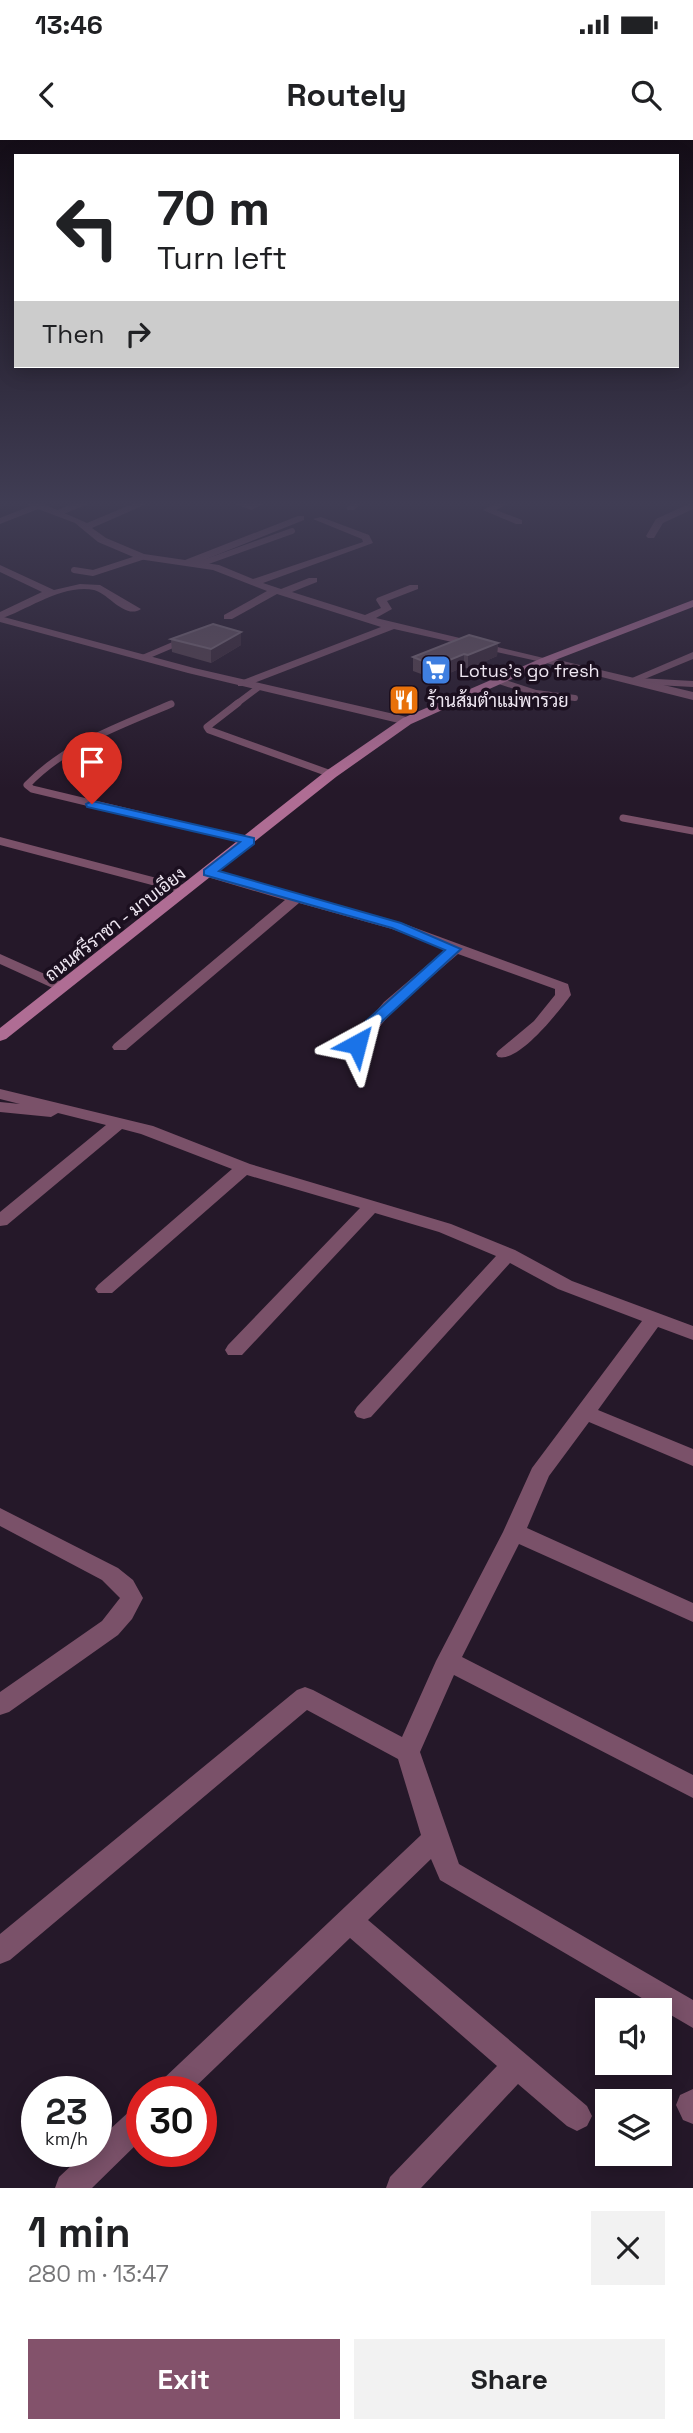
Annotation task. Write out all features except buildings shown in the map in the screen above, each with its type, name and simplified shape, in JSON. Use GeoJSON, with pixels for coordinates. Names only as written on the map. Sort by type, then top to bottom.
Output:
{"type":"FeatureCollection","features":[{"type":"Feature","properties":{"kind":"main road","name":"ถนนศรีราชา - มาบเอียง"},"geometry":{"type":"LineString","coordinates":[[0,1036],[331,774],[407,721],[546,660],[693,603]]}},
{"type":"Feature","properties":{"kind":"street"},"geometry":{"type":"LineString","coordinates":[[2,620],[43,598]]}},
{"type":"Feature","properties":{"kind":"street"},"geometry":{"type":"LineString","coordinates":[[112,598],[136,608]]}},
{"type":"Feature","properties":{"kind":"street"},"geometry":{"type":"LineString","coordinates":[[228,617],[266,598]]}},
{"type":"Feature","properties":{"kind":"street"},"geometry":{"type":"LineString","coordinates":[[300,598],[393,626],[693,696]]}},
{"type":"Feature","properties":{"kind":"street"},"geometry":{"type":"LineString","coordinates":[[366,618],[387,609],[381,600],[387,598]]}},
{"type":"Feature","properties":{"kind":"street"},"geometry":{"type":"LineString","coordinates":[[2,620],[242,684],[407,721]]}},
{"type":"Feature","properties":{"kind":"street"},"geometry":{"type":"LineString","coordinates":[[242,684],[393,626]]}},
{"type":"Feature","properties":{"kind":"street"},"geometry":{"type":"LineString","coordinates":[[141,658],[199,634]]}},
{"type":"Feature","properties":{"kind":"street"},"geometry":{"type":"LineString","coordinates":[[631,681],[693,655]]}},
{"type":"Feature","properties":{"kind":"street"},"geometry":{"type":"LineString","coordinates":[[0,841],[186,890]]}},
{"type":"Feature","properties":{"kind":"street"},"geometry":{"type":"LineString","coordinates":[[209,873],[397,926],[454,949],[548,980],[565,989],[540,1024],[504,1054]]}},
{"type":"Feature","properties":{"kind":"street"},"geometry":{"type":"LineString","coordinates":[[120,1047],[293,901],[292,897]]}},
{"type":"Feature","properties":{"kind":"street"},"geometry":{"type":"LineString","coordinates":[[357,1044],[371,1024],[454,949]]}},
{"type":"Feature","properties":{"kind":"street"},"geometry":{"type":"LineString","coordinates":[[0,958],[62,988]]}},
{"type":"Feature","properties":{"kind":"street"},"geometry":{"type":"LineString","coordinates":[[0,1094],[120,1122],[244,1168],[445,1228],[508,1254],[565,1285],[693,1333]]}},
{"type":"Feature","properties":{"kind":"street"},"geometry":{"type":"LineString","coordinates":[[0,1107],[24,1112],[75,1113]]}},
{"type":"Feature","properties":{"kind":"street"},"geometry":{"type":"LineString","coordinates":[[1,1221],[120,1122]]}},
{"type":"Feature","properties":{"kind":"street"},"geometry":{"type":"LineString","coordinates":[[105,1289],[244,1168]]}},
{"type":"Feature","properties":{"kind":"street"},"geometry":{"type":"LineString","coordinates":[[235,1350],[372,1207]]}},
{"type":"Feature","properties":{"kind":"street"},"geometry":{"type":"LineString","coordinates":[[364,1412],[508,1254]]}},
{"type":"Feature","properties":{"kind":"street"},"geometry":{"type":"LineString","coordinates":[[653,1320],[540,1473],[514,1532],[448,1661],[408,1752],[435,1838],[449,1872],[693,2015]]}},
{"type":"Feature","properties":{"kind":"street"},"geometry":{"type":"LineString","coordinates":[[584,1412],[693,1458]]}},
{"type":"Feature","properties":{"kind":"street"},"geometry":{"type":"LineString","coordinates":[[0,1516],[110,1574],[125,1586],[132,1598],[124,1614],[110,1629],[0,1706]]}},
{"type":"Feature","properties":{"kind":"street"},"geometry":{"type":"LineString","coordinates":[[514,1532],[693,1613]]}},
{"type":"Feature","properties":{"kind":"street"},"geometry":{"type":"LineString","coordinates":[[448,1661],[693,1787]]}},
{"type":"Feature","properties":{"kind":"street"},"geometry":{"type":"LineString","coordinates":[[0,1951],[304,1696],[408,1752]]}},
{"type":"Feature","properties":{"kind":"street"},"geometry":{"type":"LineString","coordinates":[[187,2076],[435,1838]]}},
{"type":"Feature","properties":{"kind":"street"},"geometry":{"type":"LineString","coordinates":[[349,1920],[577,2116]]}},
{"type":"Feature","properties":{"kind":"street"},"geometry":{"type":"LineString","coordinates":[[401,2188],[516,2066]]}},
{"type":"Feature","properties":{"kind":"street"},"geometry":{"type":"LineString","coordinates":[[693,2103],[690,2105],[693,2110]]}},
{"type":"Feature","properties":{"kind":"street"},"geometry":{"type":"LineString","coordinates":[[70,2188],[126,2134]]}},
{"type":"Feature","properties":{"kind":"lane"},"geometry":{"type":"LineString","coordinates":[[499,681],[536,693],[575,698]]}},
{"type":"Feature","properties":{"kind":"lane"},"geometry":{"type":"LineString","coordinates":[[631,681],[693,684]]}},
{"type":"Feature","properties":{"kind":"lane"},"geometry":{"type":"LineString","coordinates":[[259,687],[207,727],[209,730],[331,774]]}},
{"type":"Feature","properties":{"kind":"lane"},"geometry":{"type":"LineString","coordinates":[[171,704],[97,735],[51,764],[27,785],[56,795],[249,841]]}},
{"type":"Feature","properties":{"kind":"lane"},"geometry":{"type":"LineString","coordinates":[[624,818],[693,831]]}},
{"type":"Feature","properties":{"kind":"place","name":"Lotus's go fresh"},"geometry":{"type":"Point","coordinates":[436,670]}},
{"type":"Feature","properties":{"kind":"place","name":"ร้านส้มตำแม่พารวย"},"geometry":{"type":"Point","coordinates":[404,700]}},
{"type":"Feature","properties":{"kind":"route"},"geometry":{"type":"LineString","coordinates":[[92,804],[249,841],[209,873],[397,926],[454,949],[412,984],[371,1024],[357,1044]]}}]}
